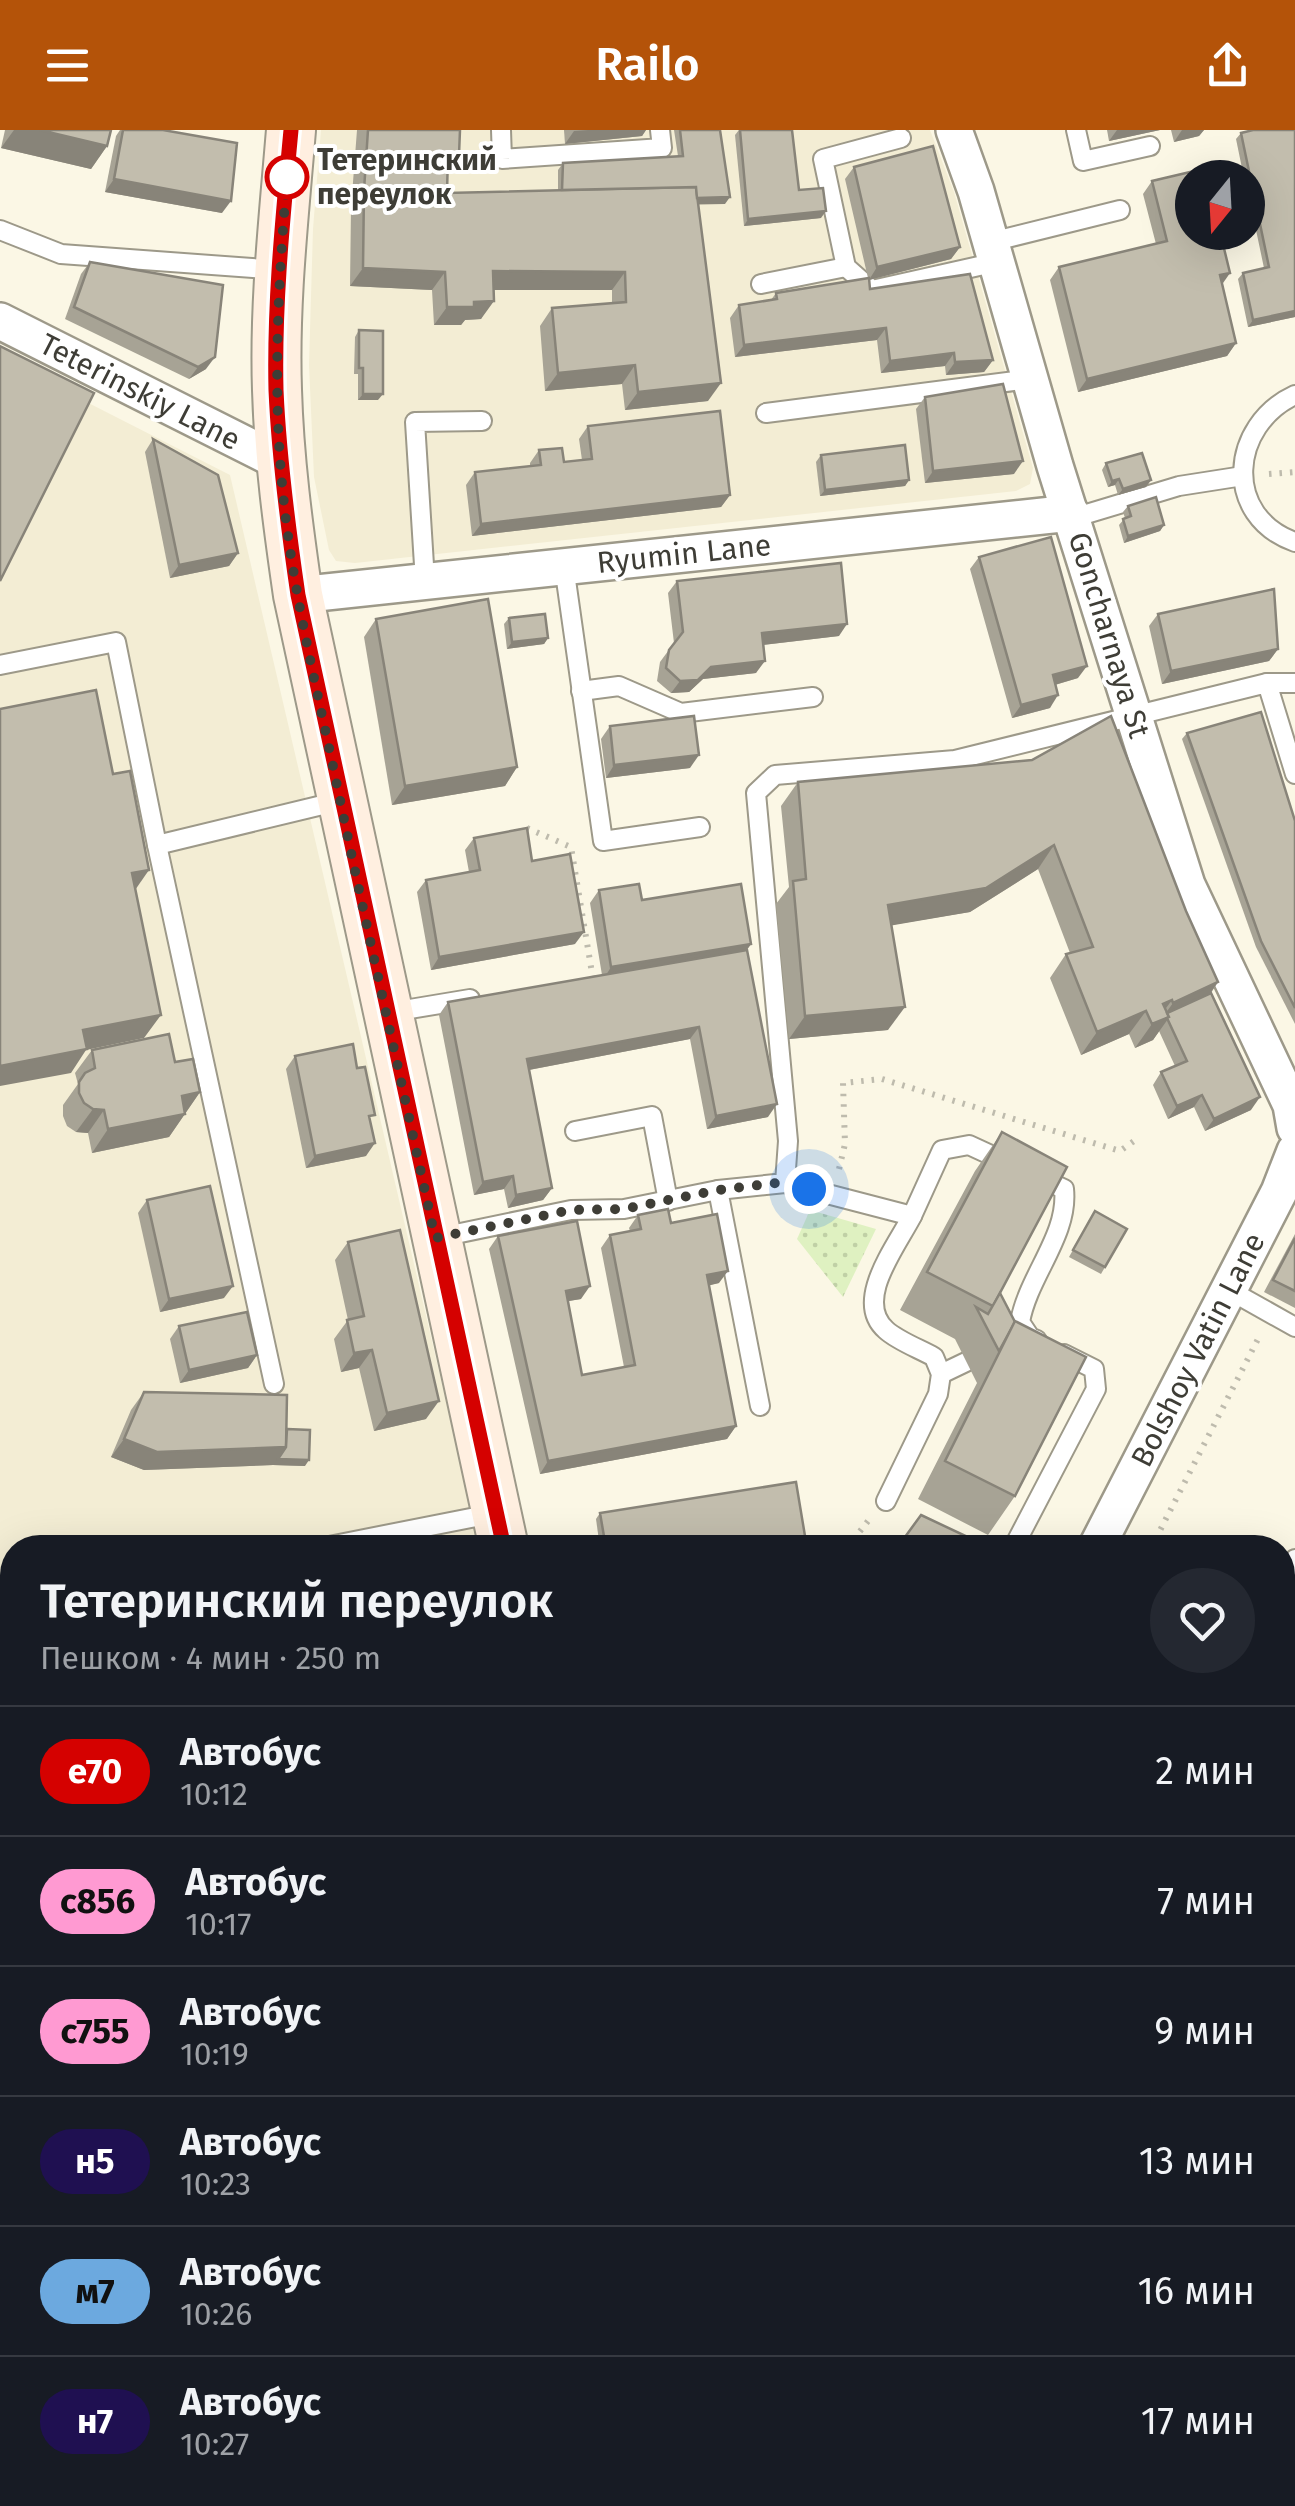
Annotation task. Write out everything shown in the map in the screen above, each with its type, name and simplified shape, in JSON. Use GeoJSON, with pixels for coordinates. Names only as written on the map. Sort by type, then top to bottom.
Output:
{"type":"FeatureCollection","features":[{"type":"Feature","properties":{"kind":"main road"},"geometry":{"type":"LineString","coordinates":[[291,130],[276,385],[280,462],[298,595],[500,1530]]}},
{"type":"Feature","properties":{"kind":"street","name":"Goncharnaya St"},"geometry":{"type":"LineString","coordinates":[[954,130],[1132,717],[1187,885],[1291,1105],[1295,1128]]}},
{"type":"Feature","properties":{"kind":"street","name":"Teterinskiy Lane"},"geometry":{"type":"LineString","coordinates":[[0,321],[280,462]]}},
{"type":"Feature","properties":{"kind":"street","name":"Ryumin Lane"},"geometry":{"type":"LineString","coordinates":[[298,595],[1072,515]]}},
{"type":"Feature","properties":{"kind":"street","name":"Bolshoy Vatin Lane"},"geometry":{"type":"LineString","coordinates":[[1103,1535],[1241,1296],[1295,1150]]}},
{"type":"Feature","properties":{"kind":"lane"},"geometry":{"type":"LineString","coordinates":[[501,130],[502,159],[662,148],[660,130]]}},
{"type":"Feature","properties":{"kind":"lane"},"geometry":{"type":"LineString","coordinates":[[1076,130],[1083,161],[1150,146]]}},
{"type":"Feature","properties":{"kind":"lane"},"geometry":{"type":"LineString","coordinates":[[900,138],[823,158],[846,267],[872,290],[1120,210]]}},
{"type":"Feature","properties":{"kind":"lane"},"geometry":{"type":"LineString","coordinates":[[0,230],[61,254],[280,270]]}},
{"type":"Feature","properties":{"kind":"lane"},"geometry":{"type":"LineString","coordinates":[[761,284],[846,267]]}},
{"type":"Feature","properties":{"kind":"lane"},"geometry":{"type":"LineString","coordinates":[[766,413],[1030,379]]}},
{"type":"Feature","properties":{"kind":"lane"},"geometry":{"type":"LineString","coordinates":[[1295,394],[1260,419],[1244,456],[1243,476],[1257,515],[1272,530],[1295,542]]}},
{"type":"Feature","properties":{"kind":"lane"},"geometry":{"type":"LineString","coordinates":[[425,582],[415,422],[482,422]]}},
{"type":"Feature","properties":{"kind":"lane"},"geometry":{"type":"LineString","coordinates":[[1072,515],[1179,486],[1243,476]]}},
{"type":"Feature","properties":{"kind":"lane"},"geometry":{"type":"LineString","coordinates":[[564,566],[602,841],[700,827]]}},
{"type":"Feature","properties":{"kind":"lane"},"geometry":{"type":"LineString","coordinates":[[0,665],[116,642],[274,1384]]}},
{"type":"Feature","properties":{"kind":"lane"},"geometry":{"type":"LineString","coordinates":[[1266,682],[1295,774]]}},
{"type":"Feature","properties":{"kind":"lane"},"geometry":{"type":"LineString","coordinates":[[785,1182],[788,1141],[756,793],[775,774],[955,760],[1266,682],[1295,682]]}},
{"type":"Feature","properties":{"kind":"lane"},"geometry":{"type":"LineString","coordinates":[[582,690],[619,686],[681,713],[813,697]]}},
{"type":"Feature","properties":{"kind":"lane"},"geometry":{"type":"LineString","coordinates":[[157,845],[340,801]]}},
{"type":"Feature","properties":{"kind":"lane"},"geometry":{"type":"LineString","coordinates":[[386,1013],[496,995]]}},
{"type":"Feature","properties":{"kind":"lane"},"geometry":{"type":"LineString","coordinates":[[575,1131],[652,1116],[668,1201]]}},
{"type":"Feature","properties":{"kind":"lane"},"geometry":{"type":"LineString","coordinates":[[886,1501],[938,1394],[941,1374],[934,1358],[886,1330],[872,1310],[872,1292],[942,1150],[969,1145],[1064,1189],[1066,1210],[1024,1300],[1000,1329]]}},
{"type":"Feature","properties":{"kind":"lane"},"geometry":{"type":"LineString","coordinates":[[435,1238],[571,1210],[624,1209],[718,1190],[785,1182],[912,1216]]}},
{"type":"Feature","properties":{"kind":"lane"},"geometry":{"type":"LineString","coordinates":[[718,1190],[760,1406]]}},
{"type":"Feature","properties":{"kind":"lane"},"geometry":{"type":"LineString","coordinates":[[1241,1296],[1295,1327]]}},
{"type":"Feature","properties":{"kind":"lane"},"geometry":{"type":"LineString","coordinates":[[1021,1535],[1096,1389],[1094,1369],[1030,1337],[1020,1322],[1024,1300]]}},
{"type":"Feature","properties":{"kind":"lane"},"geometry":{"type":"LineString","coordinates":[[941,1374],[966,1362]]}},
{"type":"Feature","properties":{"kind":"lane"},"geometry":{"type":"LineString","coordinates":[[450,1535],[500,1530]]}},
{"type":"Feature","properties":{"kind":"path"},"geometry":{"type":"LineString","coordinates":[[527,828],[571,847],[593,979]]}},
{"type":"Feature","properties":{"kind":"path"},"geometry":{"type":"LineString","coordinates":[[846,1144],[843,1083],[882,1079],[1120,1151],[1134,1141]]}},
{"type":"Feature","properties":{"kind":"path"},"geometry":{"type":"LineString","coordinates":[[1158,1535],[1262,1333],[1241,1296]]}},
{"type":"Feature","properties":{"kind":"shaded area"},"geometry":{"type":"Polygon","coordinates":[[[321,130],[930,130],[954,192],[1033,468],[1030,484],[1016,491],[355,563],[336,561],[329,550],[314,477],[309,365],[321,130]]]}},
{"type":"Feature","properties":{"kind":"shaded area"},"geometry":{"type":"Polygon","coordinates":[[[0,358],[230,475],[477,1535],[0,1535],[0,358]]]}},
{"type":"Feature","properties":{"kind":"green space"},"geometry":{"type":"Polygon","coordinates":[[[810,1210],[876,1229],[843,1297],[797,1239],[810,1210]]]}},
{"type":"Feature","properties":{"kind":"building"},"geometry":{"type":"Polygon","coordinates":[[[40,130],[111,130],[107,146],[40,130]]]}},
{"type":"Feature","properties":{"kind":"building"},"geometry":{"type":"Polygon","coordinates":[[[123,130],[163,130],[237,143],[231,201],[114,179],[123,130]]]}},
{"type":"Feature","properties":{"kind":"building"},"geometry":{"type":"Polygon","coordinates":[[[368,130],[460,130],[459,155],[448,154],[447,193],[696,187],[721,383],[638,392],[635,365],[558,373],[552,308],[626,302],[625,272],[493,271],[494,301],[474,302],[474,307],[447,307],[445,272],[363,268],[368,130]]]}},
{"type":"Feature","properties":{"kind":"building"},"geometry":{"type":"Polygon","coordinates":[[[680,130],[720,130],[730,197],[697,198],[696,187],[562,190],[563,163],[683,156],[680,130]]]}},
{"type":"Feature","properties":{"kind":"building"},"geometry":{"type":"Polygon","coordinates":[[[740,130],[792,130],[799,190],[823,188],[826,211],[748,219],[740,130]]]}},
{"type":"Feature","properties":{"kind":"building"},"geometry":{"type":"Polygon","coordinates":[[[1295,130],[1295,311],[1253,320],[1243,273],[1269,267],[1265,248],[1265,160],[1247,160],[1241,133],[1295,130]]]}},
{"type":"Feature","properties":{"kind":"building"},"geometry":{"type":"Polygon","coordinates":[[[933,146],[960,247],[877,267],[854,167],[933,146]]]}},
{"type":"Feature","properties":{"kind":"building"},"geometry":{"type":"Polygon","coordinates":[[[1175,176],[1175,250],[1224,250],[1230,273],[1220,275],[1236,343],[1087,379],[1059,267],[1167,241],[1152,181],[1175,176]]]}},
{"type":"Feature","properties":{"kind":"building"},"geometry":{"type":"Polygon","coordinates":[[[90,262],[223,285],[215,357],[198,367],[74,307],[90,262]]]}},
{"type":"Feature","properties":{"kind":"building"},"geometry":{"type":"Polygon","coordinates":[[[970,274],[993,360],[955,362],[954,353],[890,361],[886,328],[744,345],[739,305],[777,299],[776,293],[869,278],[870,289],[970,274]]]}},
{"type":"Feature","properties":{"kind":"building"},"geometry":{"type":"Polygon","coordinates":[[[359,330],[383,331],[383,394],[363,394],[359,330]]]}},
{"type":"Feature","properties":{"kind":"building"},"geometry":{"type":"Polygon","coordinates":[[[0,346],[94,393],[0,581],[0,346]]]}},
{"type":"Feature","properties":{"kind":"building"},"geometry":{"type":"Polygon","coordinates":[[[1003,384],[1023,461],[933,471],[925,397],[1003,384]]]}},
{"type":"Feature","properties":{"kind":"building"},"geometry":{"type":"Polygon","coordinates":[[[720,411],[730,495],[481,524],[475,472],[541,465],[539,450],[562,448],[564,462],[592,459],[588,426],[720,411]]]}},
{"type":"Feature","properties":{"kind":"building"},"geometry":{"type":"Polygon","coordinates":[[[153,439],[218,475],[238,553],[179,565],[153,439]]]}},
{"type":"Feature","properties":{"kind":"building"},"geometry":{"type":"Polygon","coordinates":[[[905,445],[909,480],[825,490],[821,455],[905,445]]]}},
{"type":"Feature","properties":{"kind":"building"},"geometry":{"type":"Polygon","coordinates":[[[1142,453],[1151,480],[1123,489],[1119,479],[1112,481],[1106,463],[1142,453]]]}},
{"type":"Feature","properties":{"kind":"building"},"geometry":{"type":"Polygon","coordinates":[[[1156,497],[1164,525],[1128,536],[1123,519],[1131,516],[1128,506],[1156,497]]]}},
{"type":"Feature","properties":{"kind":"building"},"geometry":{"type":"Polygon","coordinates":[[[1051,537],[1087,666],[1053,675],[1058,695],[1021,705],[979,557],[1051,537]]]}},
{"type":"Feature","properties":{"kind":"building"},"geometry":{"type":"Polygon","coordinates":[[[841,563],[847,624],[762,633],[765,661],[711,667],[698,680],[680,681],[666,668],[669,650],[683,632],[677,581],[841,563]]]}},
{"type":"Feature","properties":{"kind":"building"},"geometry":{"type":"Polygon","coordinates":[[[1274,589],[1278,649],[1171,671],[1158,614],[1274,589]]]}},
{"type":"Feature","properties":{"kind":"building"},"geometry":{"type":"Polygon","coordinates":[[[488,599],[517,767],[405,786],[376,619],[488,599]]]}},
{"type":"Feature","properties":{"kind":"building"},"geometry":{"type":"Polygon","coordinates":[[[545,614],[548,638],[512,642],[509,618],[545,614]]]}},
{"type":"Feature","properties":{"kind":"building"},"geometry":{"type":"Polygon","coordinates":[[[96,690],[113,774],[130,771],[149,870],[132,873],[161,1015],[83,1030],[87,1049],[0,1066],[0,709],[96,690]]]}},
{"type":"Feature","properties":{"kind":"building"},"geometry":{"type":"Polygon","coordinates":[[[1261,712],[1295,821],[1295,1008],[1261,941],[1187,733],[1261,712]]]}},
{"type":"Feature","properties":{"kind":"building"},"geometry":{"type":"Polygon","coordinates":[[[694,716],[699,755],[614,765],[610,726],[694,716]]]}},
{"type":"Feature","properties":{"kind":"building"},"geometry":{"type":"Polygon","coordinates":[[[1111,716],[1186,911],[1218,982],[1163,1004],[1169,1017],[1152,1024],[1146,1011],[1097,1032],[1066,954],[1093,947],[1054,845],[986,888],[888,905],[905,1007],[805,1016],[793,881],[806,879],[798,782],[1032,760],[1111,716]]]}},
{"type":"Feature","properties":{"kind":"building"},"geometry":{"type":"Polygon","coordinates":[[[527,828],[532,861],[570,854],[584,932],[439,957],[426,880],[480,870],[474,838],[527,828]]]}},
{"type":"Feature","properties":{"kind":"building"},"geometry":{"type":"Polygon","coordinates":[[[639,884],[642,900],[741,884],[751,944],[611,967],[599,890],[639,884]]]}},
{"type":"Feature","properties":{"kind":"building"},"geometry":{"type":"Polygon","coordinates":[[[747,950],[777,1104],[716,1116],[699,1027],[527,1059],[552,1188],[516,1195],[513,1176],[483,1182],[448,1002],[747,950]]]}},
{"type":"Feature","properties":{"kind":"building"},"geometry":{"type":"Polygon","coordinates":[[[1211,993],[1260,1097],[1214,1119],[1202,1095],[1177,1106],[1161,1072],[1187,1061],[1167,1013],[1211,993]]]}},
{"type":"Feature","properties":{"kind":"building"},"geometry":{"type":"Polygon","coordinates":[[[169,1034],[175,1062],[193,1059],[200,1092],[182,1096],[185,1114],[108,1129],[104,1110],[84,1103],[79,1093],[79,1082],[95,1068],[92,1050],[169,1034]]]}},
{"type":"Feature","properties":{"kind":"building"},"geometry":{"type":"Polygon","coordinates":[[[353,1044],[357,1068],[365,1067],[375,1115],[369,1116],[375,1143],[315,1156],[295,1056],[353,1044]]]}},
{"type":"Feature","properties":{"kind":"building"},"geometry":{"type":"Polygon","coordinates":[[[1002,1132],[1067,1167],[993,1306],[927,1272],[1002,1132]]]}},
{"type":"Feature","properties":{"kind":"building"},"geometry":{"type":"Polygon","coordinates":[[[210,1186],[233,1286],[169,1299],[147,1200],[210,1186]]]}},
{"type":"Feature","properties":{"kind":"building"},"geometry":{"type":"Polygon","coordinates":[[[668,1209],[671,1223],[717,1214],[728,1271],[707,1275],[736,1426],[548,1461],[498,1236],[577,1221],[590,1286],[566,1291],[582,1375],[635,1365],[610,1235],[641,1229],[638,1215],[668,1209]]]}},
{"type":"Feature","properties":{"kind":"building"},"geometry":{"type":"Polygon","coordinates":[[[1095,1211],[1127,1229],[1105,1267],[1073,1250],[1095,1211]]]}},
{"type":"Feature","properties":{"kind":"building"},"geometry":{"type":"Polygon","coordinates":[[[400,1230],[439,1401],[387,1413],[372,1350],[354,1353],[347,1320],[364,1316],[348,1242],[400,1230]]]}},
{"type":"Feature","properties":{"kind":"building"},"geometry":{"type":"Polygon","coordinates":[[[1295,1238],[1295,1291],[1273,1280],[1295,1238]]]}},
{"type":"Feature","properties":{"kind":"building"},"geometry":{"type":"Polygon","coordinates":[[[1000,1293],[1015,1322],[999,1351],[976,1307],[988,1314],[1000,1293]]]}},
{"type":"Feature","properties":{"kind":"building"},"geometry":{"type":"Polygon","coordinates":[[[247,1312],[257,1355],[189,1370],[179,1326],[247,1312]]]}},
{"type":"Feature","properties":{"kind":"building"},"geometry":{"type":"Polygon","coordinates":[[[1015,1321],[1086,1357],[1015,1496],[945,1461],[1015,1321]]]}},
{"type":"Feature","properties":{"kind":"building"},"geometry":{"type":"Polygon","coordinates":[[[144,1392],[287,1395],[286,1447],[157,1452],[124,1439],[144,1392]]]}},
{"type":"Feature","properties":{"kind":"building"},"geometry":{"type":"Polygon","coordinates":[[[287,1429],[310,1430],[309,1460],[278,1459],[286,1447],[287,1429]]]}},
{"type":"Feature","properties":{"kind":"building"},"geometry":{"type":"Polygon","coordinates":[[[796,1482],[805,1535],[604,1535],[600,1513],[796,1482]]]}},
{"type":"Feature","properties":{"kind":"building"},"geometry":{"type":"Polygon","coordinates":[[[921,1515],[963,1535],[906,1535],[921,1515]]]}},
{"type":"Feature","properties":{"kind":"bus line","name":"е70"},"geometry":{"type":"LineString","coordinates":[[291,130],[276,385],[281,477],[298,595],[501,1535]]}},
{"type":"Feature","properties":{"kind":"place","name":"Тетеринский переулок"},"geometry":{"type":"Point","coordinates":[287,177]}},
{"type":"Feature","properties":{"kind":"route"},"geometry":{"type":"LineString","coordinates":[[287,177],[276,385],[281,477],[292,556],[315,683],[435,1238],[571,1210],[624,1209],[718,1190],[785,1182],[809,1189]]}}]}
